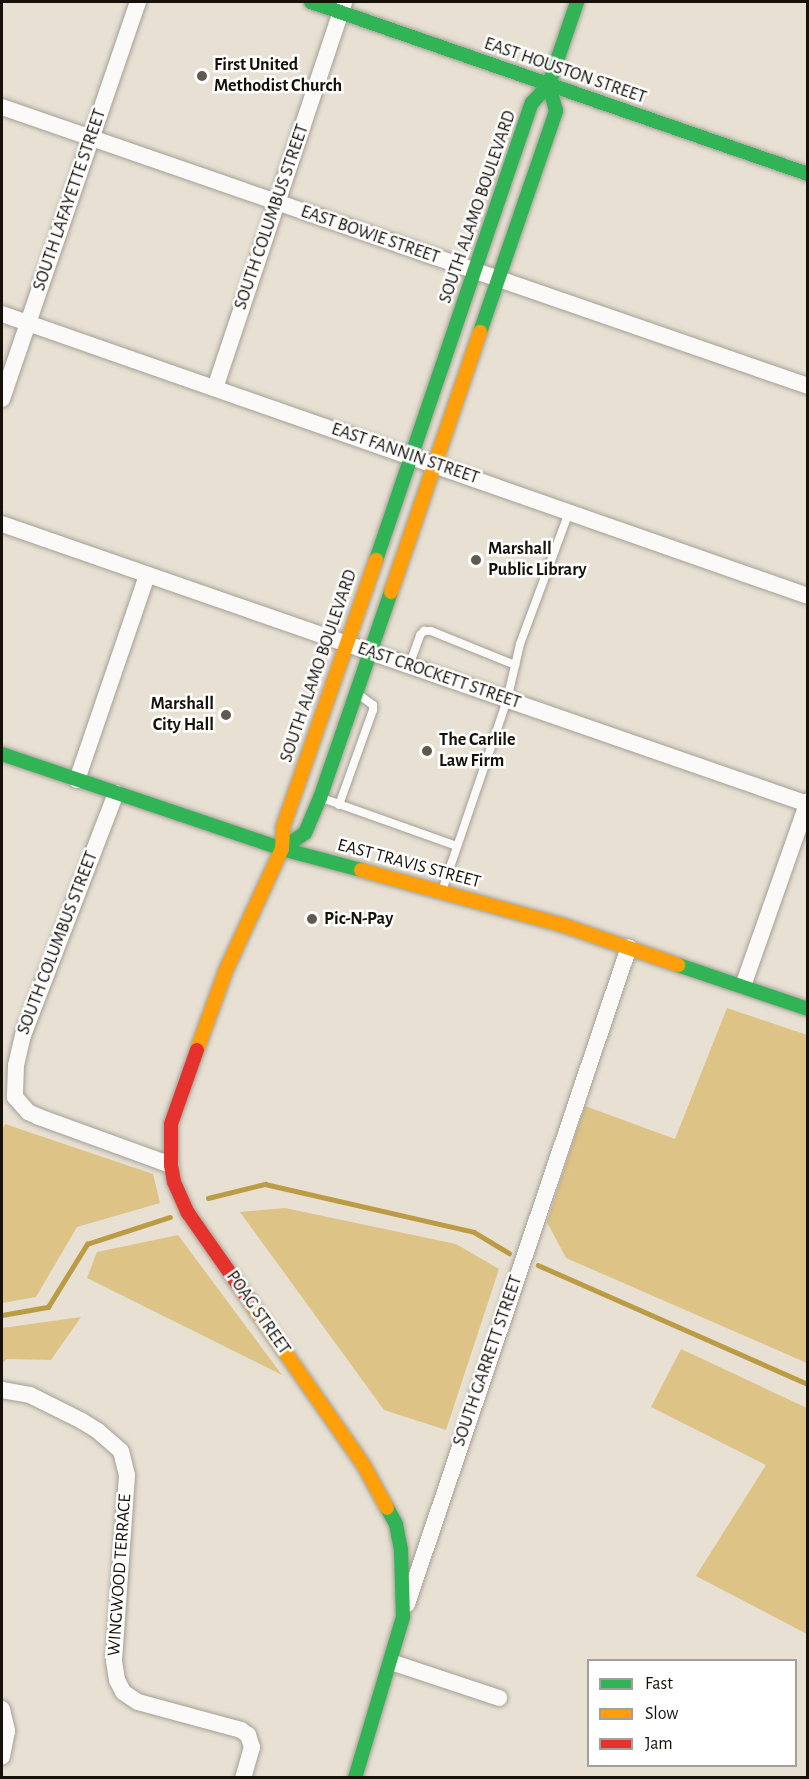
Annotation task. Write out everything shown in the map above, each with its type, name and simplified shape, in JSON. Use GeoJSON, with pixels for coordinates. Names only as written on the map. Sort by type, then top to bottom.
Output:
{"type":"FeatureCollection","features":[{"type":"Feature","properties":{"kind":"street","name":"SOUTH LAFAYETTE STREET"},"geometry":{"type":"LineString","coordinates":[[2,399],[138,2]]}},
{"type":"Feature","properties":{"kind":"street","name":"EAST HOUSTON STREET"},"geometry":{"type":"LineString","coordinates":[[311,2],[343,7],[549,84],[807,174]]}},
{"type":"Feature","properties":{"kind":"street"},"geometry":{"type":"LineString","coordinates":[[549,84],[577,2]]}},
{"type":"Feature","properties":{"kind":"street","name":"SOUTH COLUMBUS STREET"},"geometry":{"type":"LineString","coordinates":[[215,388],[343,7]]}},
{"type":"Feature","properties":{"kind":"street","name":"SOUTH ALAMO BOULEVARD"},"geometry":{"type":"LineString","coordinates":[[171,1165],[171,1124],[178,1100],[230,962],[282,849],[283,827],[476,272],[532,103],[549,84]]}},
{"type":"Feature","properties":{"kind":"street","name":"SOUTH ALAMO BOULEVARD"},"geometry":{"type":"LineString","coordinates":[[282,849],[305,833],[320,798],[357,693],[556,111],[549,84]]}},
{"type":"Feature","properties":{"kind":"street","name":"EAST BOWIE STREET"},"geometry":{"type":"LineString","coordinates":[[2,107],[807,386]]}},
{"type":"Feature","properties":{"kind":"street","name":"EAST FANNIN STREET"},"geometry":{"type":"LineString","coordinates":[[2,314],[807,596]]}},
{"type":"Feature","properties":{"kind":"street","name":"EAST CROCKETT STREET"},"geometry":{"type":"LineString","coordinates":[[2,524],[807,803]]}},
{"type":"Feature","properties":{"kind":"street"},"geometry":{"type":"LineString","coordinates":[[77,780],[147,574]]}},
{"type":"Feature","properties":{"kind":"street","name":"EAST TRAVIS STREET"},"geometry":{"type":"LineString","coordinates":[[2,754],[282,849],[562,925],[807,1009]]}},
{"type":"Feature","properties":{"kind":"street","name":"SOUTH COLUMBUS STREET"},"geometry":{"type":"LineString","coordinates":[[116,793],[23,1035],[16,1065],[15,1097],[28,1112],[39,1117],[171,1165]]}},
{"type":"Feature","properties":{"kind":"street"},"geometry":{"type":"LineString","coordinates":[[743,986],[807,803]]}},
{"type":"Feature","properties":{"kind":"street","name":"SOUTH GARRETT STREET"},"geometry":{"type":"LineString","coordinates":[[355,1778],[403,1617],[629,947]]}},
{"type":"Feature","properties":{"kind":"street","name":"POAG STREET"},"geometry":{"type":"LineString","coordinates":[[171,1165],[174,1182],[188,1213],[384,1498],[396,1524],[401,1550],[403,1617]]}},
{"type":"Feature","properties":{"kind":"street","name":"WINGWOOD TERRACE"},"geometry":{"type":"LineString","coordinates":[[2,1390],[30,1395],[82,1421],[121,1451],[127,1475],[114,1661],[117,1680],[123,1692],[138,1702],[241,1730],[248,1735],[252,1747],[243,1778]]}},
{"type":"Feature","properties":{"kind":"street"},"geometry":{"type":"LineString","coordinates":[[391,1662],[499,1698]]}},
{"type":"Feature","properties":{"kind":"street"},"geometry":{"type":"LineString","coordinates":[[2,1709],[7,1731],[2,1757]]}},
{"type":"Feature","properties":{"kind":"lane"},"geometry":{"type":"LineString","coordinates":[[442,892],[507,700],[515,665],[569,512]]}},
{"type":"Feature","properties":{"kind":"lane"},"geometry":{"type":"LineString","coordinates":[[409,666],[420,635],[424,631],[430,631],[515,665]]}},
{"type":"Feature","properties":{"kind":"lane"},"geometry":{"type":"LineString","coordinates":[[339,805],[373,710],[370,702],[357,693]]}},
{"type":"Feature","properties":{"kind":"lane"},"geometry":{"type":"LineString","coordinates":[[320,798],[458,846]]}},
{"type":"Feature","properties":{"kind":"shaded area"},"geometry":{"type":"Polygon","coordinates":[[[727,1008],[807,1035],[807,1363],[566,1258],[547,1222],[585,1106],[675,1139],[727,1008]]]}},
{"type":"Feature","properties":{"kind":"shaded area"},"geometry":{"type":"Polygon","coordinates":[[[5,1124],[153,1174],[160,1203],[77,1227],[36,1297],[2,1303],[2,1130],[5,1124]]]}},
{"type":"Feature","properties":{"kind":"shaded area"},"geometry":{"type":"Polygon","coordinates":[[[285,1208],[456,1244],[499,1269],[446,1430],[384,1410],[240,1212],[285,1208]]]}},
{"type":"Feature","properties":{"kind":"shaded area"},"geometry":{"type":"Polygon","coordinates":[[[178,1235],[282,1375],[87,1278],[97,1252],[178,1235]]]}},
{"type":"Feature","properties":{"kind":"shaded area"},"geometry":{"type":"Polygon","coordinates":[[[81,1317],[51,1360],[7,1359],[2,1363],[2,1328],[81,1317]]]}},
{"type":"Feature","properties":{"kind":"shaded area"},"geometry":{"type":"Polygon","coordinates":[[[681,1349],[807,1408],[807,1634],[696,1576],[766,1465],[651,1407],[681,1349]]]}},
{"type":"Feature","properties":{"kind":"waterway"},"geometry":{"type":"LineString","coordinates":[[208,1198],[265,1184],[474,1232],[509,1253]]}},
{"type":"Feature","properties":{"kind":"waterway"},"geometry":{"type":"LineString","coordinates":[[2,1315],[48,1307],[87,1244],[170,1217]]}},
{"type":"Feature","properties":{"kind":"waterway"},"geometry":{"type":"LineString","coordinates":[[538,1265],[808,1384]]}},
{"type":"Feature","properties":{"kind":"traffic: fast"},"geometry":{"type":"LineString","coordinates":[[311,2],[808,174]]}},
{"type":"Feature","properties":{"kind":"traffic: fast"},"geometry":{"type":"LineString","coordinates":[[376,560],[532,103],[549,84],[577,2]]}},
{"type":"Feature","properties":{"kind":"traffic: fast"},"geometry":{"type":"LineString","coordinates":[[480,332],[556,111],[549,84]]}},
{"type":"Feature","properties":{"kind":"traffic: fast"},"geometry":{"type":"LineString","coordinates":[[282,849],[305,833],[320,798],[391,592]]}},
{"type":"Feature","properties":{"kind":"traffic: fast"},"geometry":{"type":"LineString","coordinates":[[2,754],[282,849],[361,870]]}},
{"type":"Feature","properties":{"kind":"traffic: fast"},"geometry":{"type":"LineString","coordinates":[[678,965],[808,1009]]}},
{"type":"Feature","properties":{"kind":"traffic: fast"},"geometry":{"type":"LineString","coordinates":[[355,1778],[403,1617],[401,1550],[396,1524],[387,1508]]}},
{"type":"Feature","properties":{"kind":"traffic: slow"},"geometry":{"type":"LineString","coordinates":[[391,592],[480,332]]}},
{"type":"Feature","properties":{"kind":"traffic: slow"},"geometry":{"type":"LineString","coordinates":[[197,1050],[226,970],[282,849],[283,827],[376,560]]}},
{"type":"Feature","properties":{"kind":"traffic: slow"},"geometry":{"type":"LineString","coordinates":[[361,870],[562,925],[678,965]]}},
{"type":"Feature","properties":{"kind":"traffic: slow"},"geometry":{"type":"LineString","coordinates":[[250,1302],[363,1464],[387,1508]]}},
{"type":"Feature","properties":{"kind":"traffic: jam"},"geometry":{"type":"LineString","coordinates":[[197,1050],[171,1124],[171,1165],[174,1182],[188,1213],[250,1302]]}},
{"type":"Feature","properties":{"kind":"place","name":"First United Methodist Church"},"geometry":{"type":"Point","coordinates":[202,76]}},
{"type":"Feature","properties":{"kind":"place","name":"Marshall Public Library"},"geometry":{"type":"Point","coordinates":[476,560]}},
{"type":"Feature","properties":{"kind":"place","name":"Marshall City Hall"},"geometry":{"type":"Point","coordinates":[226,715]}},
{"type":"Feature","properties":{"kind":"place","name":"The Carlile Law Firm"},"geometry":{"type":"Point","coordinates":[427,751]}},
{"type":"Feature","properties":{"kind":"place","name":"Pic-N-Pay"},"geometry":{"type":"Point","coordinates":[312,919]}}]}
